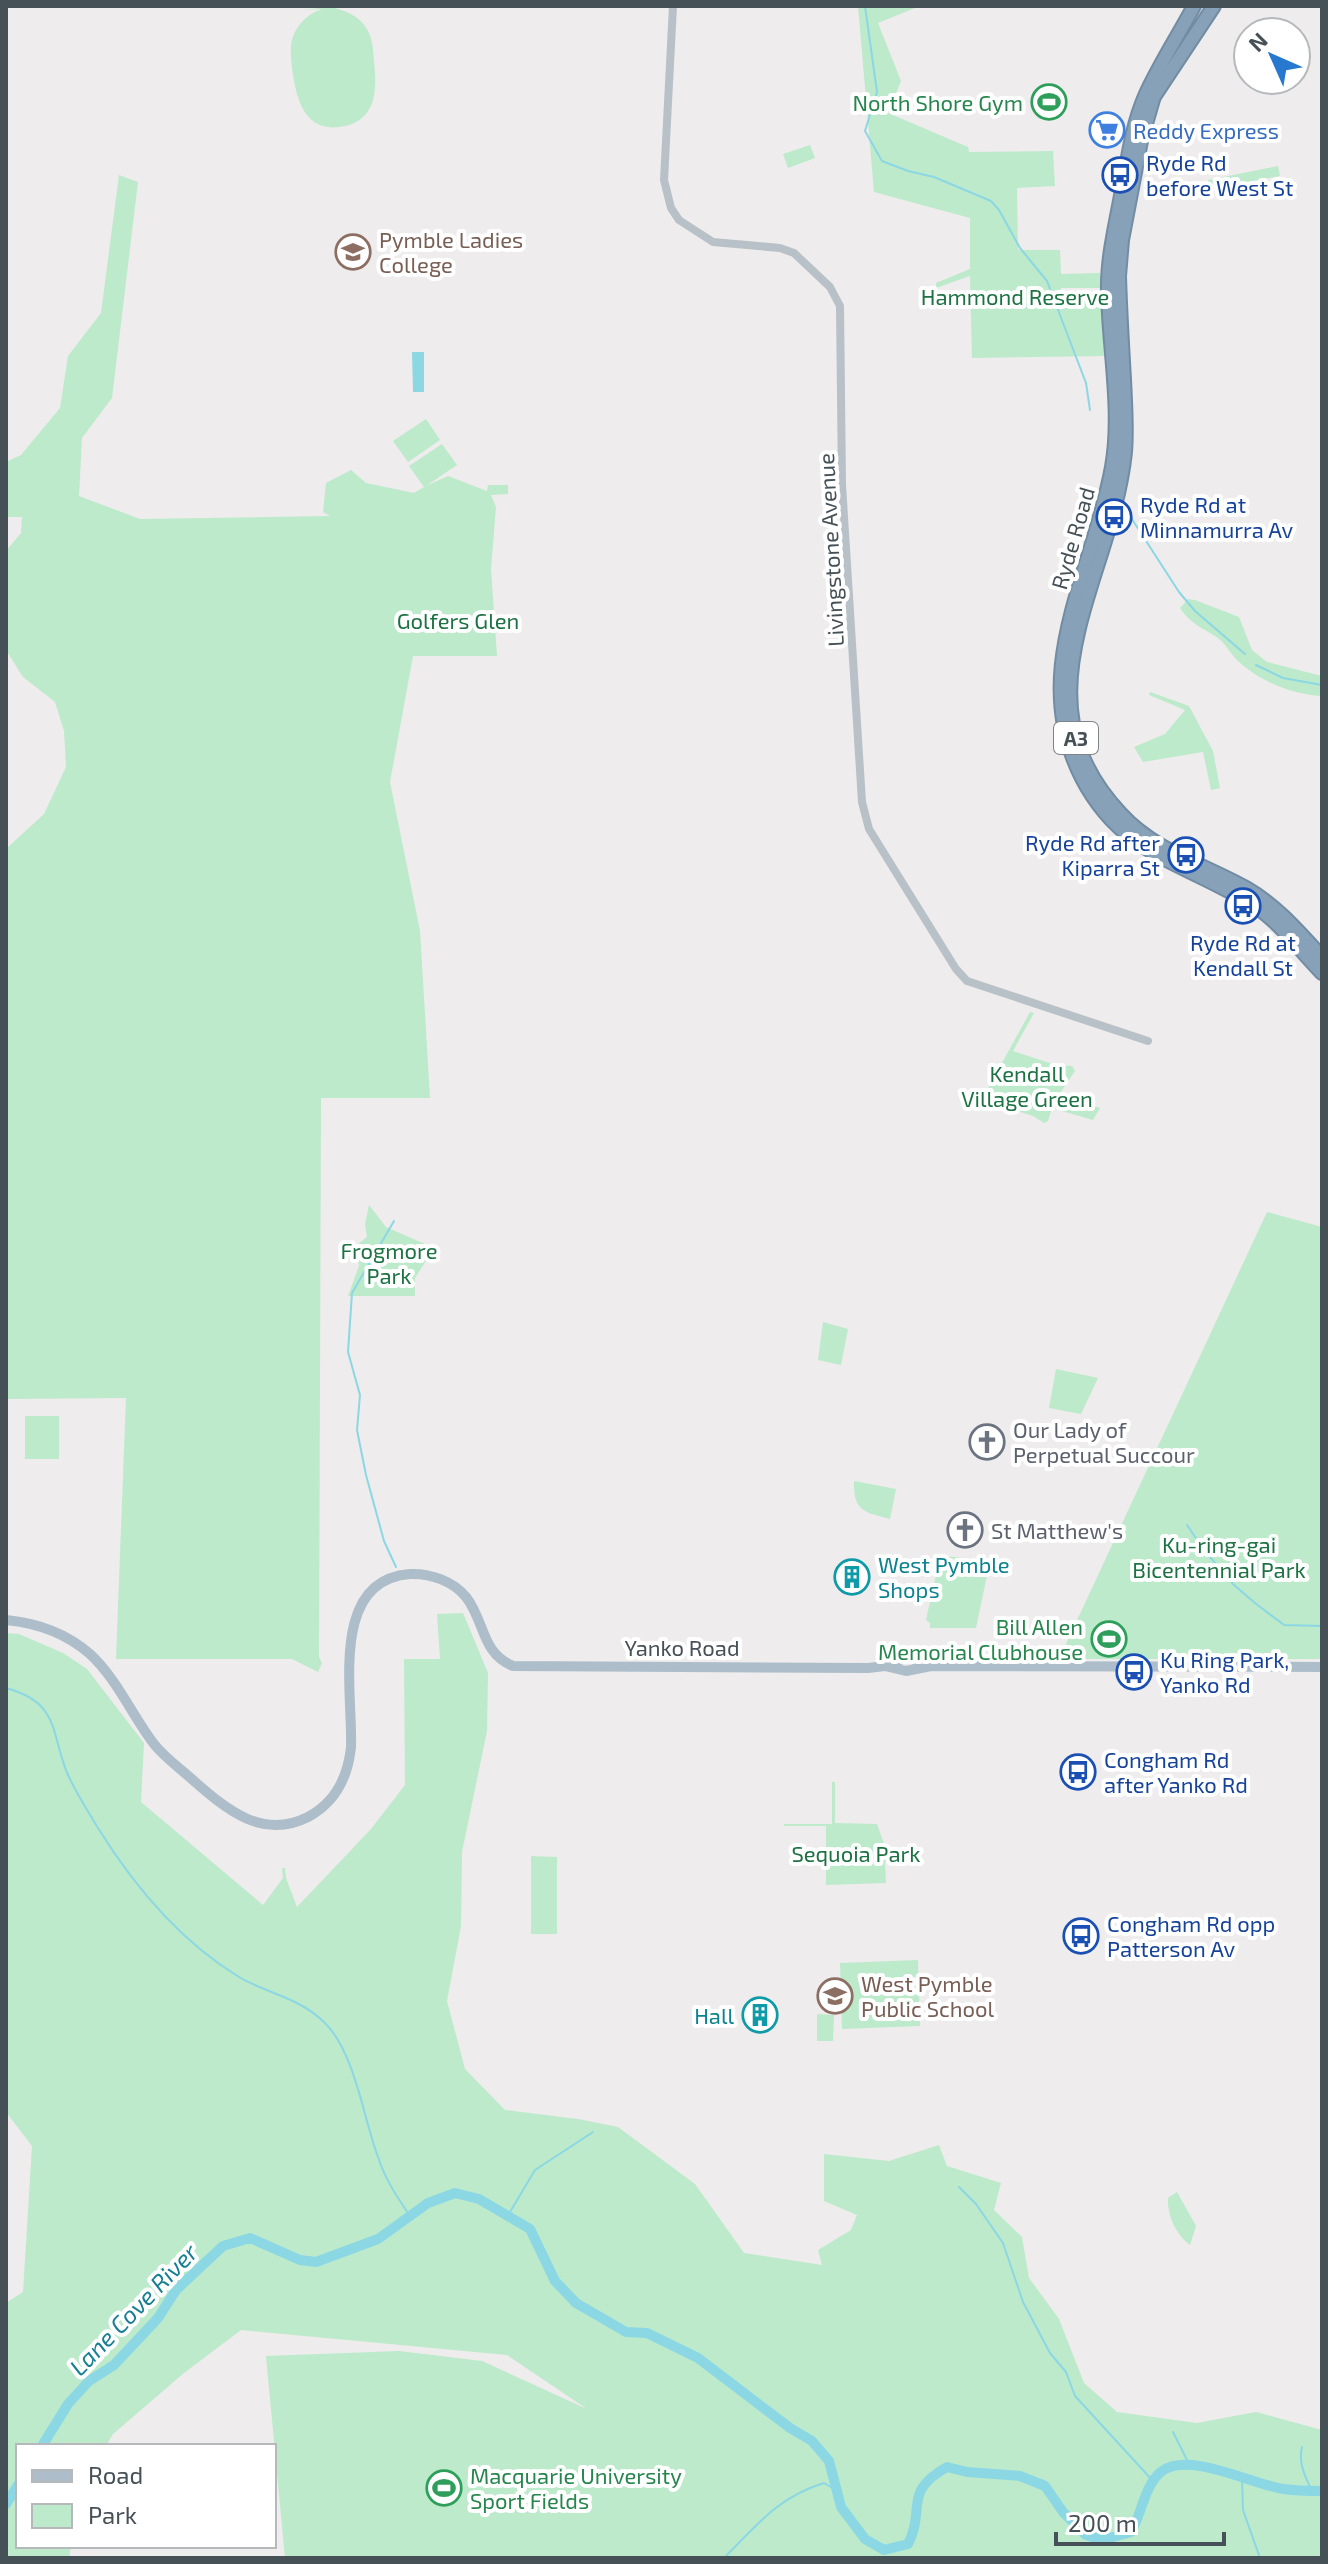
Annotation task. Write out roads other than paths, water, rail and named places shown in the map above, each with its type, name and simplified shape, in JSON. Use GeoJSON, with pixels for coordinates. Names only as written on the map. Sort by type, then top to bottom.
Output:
{"type":"FeatureCollection","features":[{"type":"Feature","properties":{"kind":"highway"},"geometry":{"type":"LineString","coordinates":[[1152,92],[1184,6]]}},
{"type":"Feature","properties":{"kind":"highway","name":"Ryde Road"},"geometry":{"type":"LineString","coordinates":[[1194,6],[1134,130],[1110,259],[1108,290],[1114,450],[1104,501],[1064,639],[1059,693],[1073,758],[1107,815],[1153,853],[1258,909],[1322,973]]}},
{"type":"Feature","properties":{"kind":"highway","name":"Ryde Road"},"geometry":{"type":"LineString","coordinates":[[1203,6],[1152,92],[1141,141],[1119,276],[1125,451],[1116,498],[1072,652],[1069,692],[1074,728],[1091,772],[1126,820],[1156,844],[1237,883],[1264,900],[1322,957]]}},
{"type":"Feature","properties":{"kind":"highway"},"geometry":{"type":"LineString","coordinates":[[1152,92],[1214,6]]}},
{"type":"Feature","properties":{"kind":"main road","name":"Yanko Road"},"geometry":{"type":"LineString","coordinates":[[6,1620],[47,1628],[83,1649],[103,1667],[160,1751],[228,1810],[243,1819],[268,1825],[286,1824],[309,1816],[331,1799],[342,1783],[351,1747],[352,1626],[365,1598],[380,1585],[406,1575],[436,1578],[462,1593],[487,1644],[499,1659],[513,1666],[1322,1667]]}},
{"type":"Feature","properties":{"kind":"street","name":"Livingstone Avenue"},"geometry":{"type":"LineString","coordinates":[[673,6],[664,180],[671,208],[679,220],[713,242],[780,248],[794,253],[830,287],[840,306],[842,485],[862,802],[869,829],[956,969],[967,981],[1148,1041]]}},
{"type":"Feature","properties":{"kind":"water"},"geometry":{"type":"Polygon","coordinates":[[[412,352],[424,352],[424,392],[413,392],[412,352]]]}},
{"type":"Feature","properties":{"kind":"waterway"},"geometry":{"type":"LineString","coordinates":[[865,6],[877,92],[865,131],[882,161],[934,177],[991,201],[999,210],[1020,248],[1047,281],[1086,383],[1090,410]]}},
{"type":"Feature","properties":{"kind":"waterway"},"geometry":{"type":"LineString","coordinates":[[1128,513],[1179,592],[1195,611],[1245,654]]}},
{"type":"Feature","properties":{"kind":"waterway"},"geometry":{"type":"LineString","coordinates":[[1256,665],[1283,678],[1322,685]]}},
{"type":"Feature","properties":{"kind":"waterway"},"geometry":{"type":"LineString","coordinates":[[394,1221],[352,1293],[348,1352],[360,1395],[357,1430],[366,1475],[384,1541],[396,1567]]}},
{"type":"Feature","properties":{"kind":"waterway"},"geometry":{"type":"LineString","coordinates":[[1187,1525],[1234,1585],[1284,1625],[1322,1626]]}},
{"type":"Feature","properties":{"kind":"waterway"},"geometry":{"type":"LineString","coordinates":[[1322,1600],[1322,1612]]}},
{"type":"Feature","properties":{"kind":"waterway"},"geometry":{"type":"LineString","coordinates":[[6,1688],[24,1694],[45,1711],[78,1795],[112,1850],[160,1911],[217,1963],[250,1983],[304,2007],[335,2035],[351,2067],[381,2165],[410,2216]]}},
{"type":"Feature","properties":{"kind":"waterway"},"geometry":{"type":"LineString","coordinates":[[507,2217],[535,2170],[593,2132]]}},
{"type":"Feature","properties":{"kind":"waterway"},"geometry":{"type":"LineString","coordinates":[[959,2187],[976,2204],[1003,2243],[1023,2302],[1050,2353],[1066,2372],[1075,2396],[1153,2481]]}},
{"type":"Feature","properties":{"kind":"waterway","name":"Lane Cove River"},"geometry":{"type":"LineString","coordinates":[[43,2444],[68,2404],[89,2381],[114,2365],[158,2318],[176,2290],[223,2246],[250,2238],[300,2260],[316,2262],[378,2239],[428,2203],[455,2193],[479,2199],[530,2229],[555,2281],[576,2303],[626,2332],[647,2333],[698,2358],[790,2428],[812,2441],[829,2461],[841,2507],[865,2539],[884,2550],[908,2544],[924,2485],[947,2467],[967,2472],[1020,2476],[1045,2486],[1063,2512],[1086,2535],[1102,2540],[1131,2532],[1151,2484],[1162,2471],[1174,2466],[1205,2467],[1284,2489],[1322,2491]]}},
{"type":"Feature","properties":{"kind":"waterway"},"geometry":{"type":"LineString","coordinates":[[1173,2432],[1190,2466]]}},
{"type":"Feature","properties":{"kind":"waterway"},"geometry":{"type":"LineString","coordinates":[[1302,2447],[1302,2464],[1312,2491]]}},
{"type":"Feature","properties":{"kind":"waterway"},"geometry":{"type":"LineString","coordinates":[[1242,2479],[1243,2510],[1260,2558]]}},
{"type":"Feature","properties":{"kind":"waterway"},"geometry":{"type":"LineString","coordinates":[[724,2558],[769,2513],[794,2496],[824,2483],[836,2490]]}},
{"type":"Feature","properties":{"kind":"waterway","name":"Lane Cove River"},"geometry":{"type":"LineString","coordinates":[[6,2504],[16,2488]]}},
{"type":"Feature","properties":{"kind":"place","name":"North Shore Gym"},"geometry":{"type":"Point","coordinates":[1049,102]}},
{"type":"Feature","properties":{"kind":"place","name":"Reddy Express"},"geometry":{"type":"Point","coordinates":[1107,130]}},
{"type":"Feature","properties":{"kind":"place","name":"Ryde Rd before West St"},"geometry":{"type":"Point","coordinates":[1120,175]}},
{"type":"Feature","properties":{"kind":"place","name":"Pymble Ladies College"},"geometry":{"type":"Point","coordinates":[353,252]}},
{"type":"Feature","properties":{"kind":"place","name":"Ryde Rd at Minnamurra Av"},"geometry":{"type":"Point","coordinates":[1114,517]}},
{"type":"Feature","properties":{"kind":"place","name":"Ryde Rd after Kiparra St"},"geometry":{"type":"Point","coordinates":[1186,855]}},
{"type":"Feature","properties":{"kind":"place","name":"Ryde Rd at Kendall St"},"geometry":{"type":"Point","coordinates":[1243,906]}},
{"type":"Feature","properties":{"kind":"place","name":"Our Lady of Perpetual Succour"},"geometry":{"type":"Point","coordinates":[987,1442]}},
{"type":"Feature","properties":{"kind":"place","name":"St Matthew's"},"geometry":{"type":"Point","coordinates":[965,1530]}},
{"type":"Feature","properties":{"kind":"place","name":"West Pymble Shops"},"geometry":{"type":"Point","coordinates":[852,1577]}},
{"type":"Feature","properties":{"kind":"place","name":"Bill Allen Memorial Clubhouse"},"geometry":{"type":"Point","coordinates":[1109,1639]}},
{"type":"Feature","properties":{"kind":"place","name":"Ku Ring Park, Yanko Rd"},"geometry":{"type":"Point","coordinates":[1134,1672]}},
{"type":"Feature","properties":{"kind":"place","name":"Congham Rd after Yanko Rd"},"geometry":{"type":"Point","coordinates":[1078,1772]}},
{"type":"Feature","properties":{"kind":"place","name":"Congham Rd opp Patterson Av"},"geometry":{"type":"Point","coordinates":[1081,1936]}},
{"type":"Feature","properties":{"kind":"place","name":"West Pymble Public School"},"geometry":{"type":"Point","coordinates":[835,1996]}},
{"type":"Feature","properties":{"kind":"place","name":"Hall"},"geometry":{"type":"Point","coordinates":[760,2015]}},
{"type":"Feature","properties":{"kind":"place","name":"Macquarie University Sport Fields"},"geometry":{"type":"Point","coordinates":[444,2488]}},
{"type":"Feature","properties":{"kind":"park label","name":"Hammond Reserve"},"geometry":{"type":"Point","coordinates":[1015,296]}},
{"type":"Feature","properties":{"kind":"park label","name":"Golfers Glen"},"geometry":{"type":"Point","coordinates":[458,620]}},
{"type":"Feature","properties":{"kind":"park label","name":"Kendall Village Green"},"geometry":{"type":"Point","coordinates":[1027,1086]}},
{"type":"Feature","properties":{"kind":"park label","name":"Frogmore Park"},"geometry":{"type":"Point","coordinates":[389,1262]}},
{"type":"Feature","properties":{"kind":"park label","name":"Ku-ring-gai Bicentennial Park"},"geometry":{"type":"Point","coordinates":[1219,1556]}},
{"type":"Feature","properties":{"kind":"park label","name":"Sequoia Park"},"geometry":{"type":"Point","coordinates":[856,1853]}}]}
